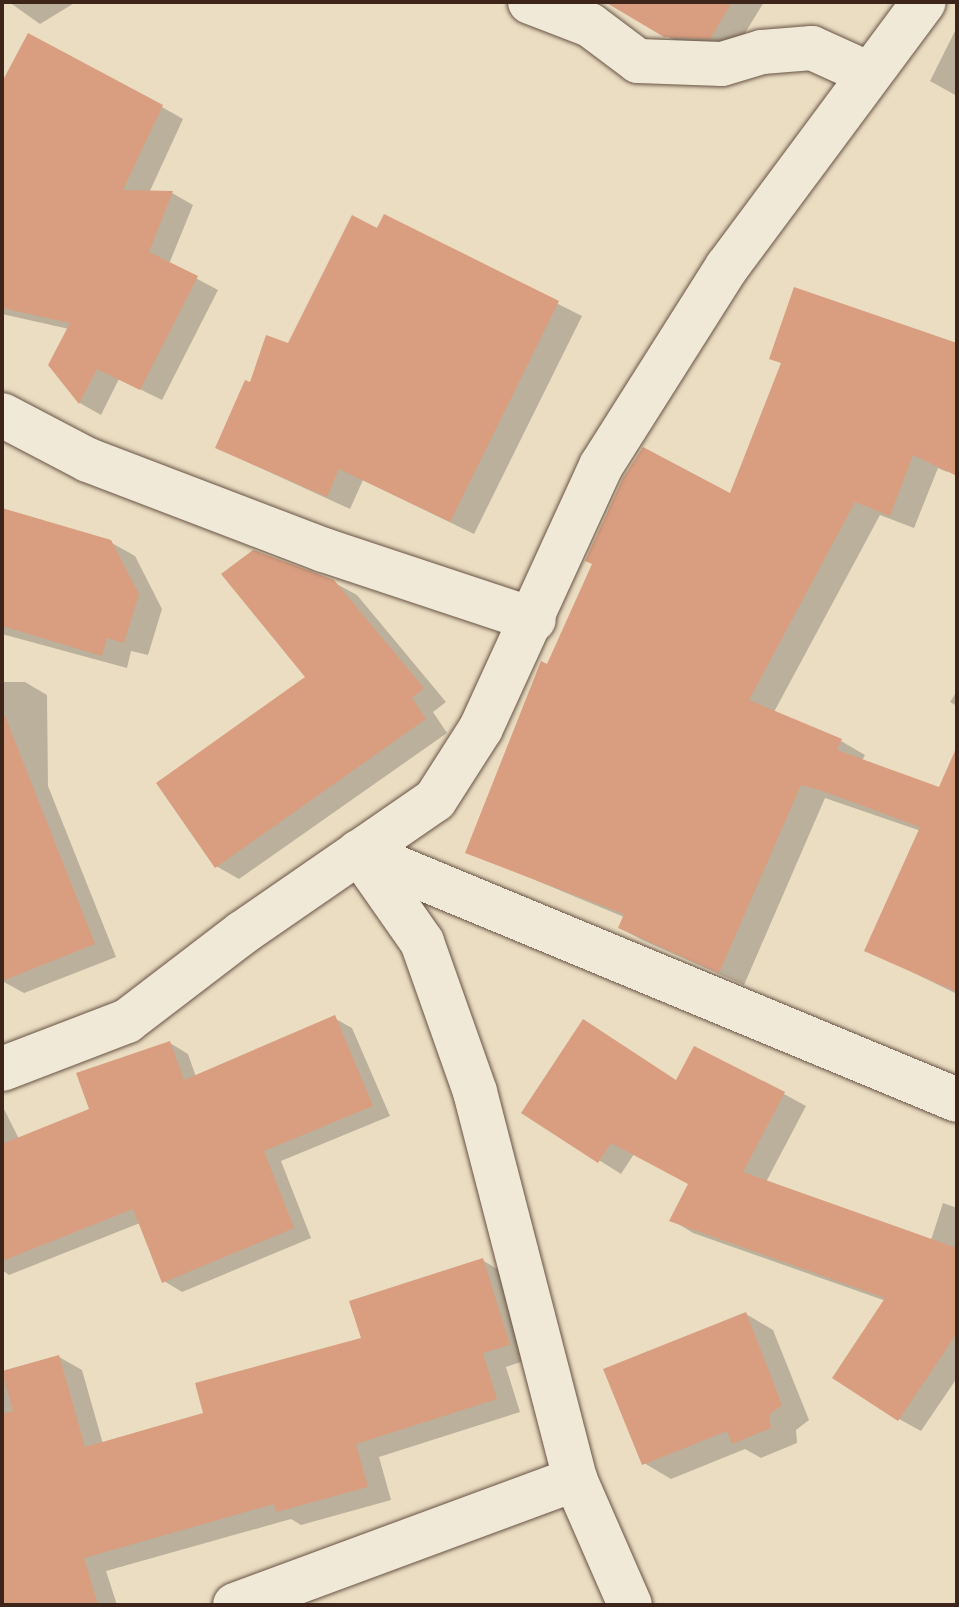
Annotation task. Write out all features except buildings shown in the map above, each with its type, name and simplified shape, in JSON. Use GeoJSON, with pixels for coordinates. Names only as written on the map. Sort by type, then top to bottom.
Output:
{"type":"FeatureCollection","features":[{"type":"Feature","properties":{"kind":"street"},"geometry":{"type":"LineString","coordinates":[[530,2],[590,25],[638,61],[722,64],[762,52],[812,48],[867,73]]}},
{"type":"Feature","properties":{"kind":"street"},"geometry":{"type":"LineString","coordinates":[[2,1069],[127,1021],[435,800],[481,728],[534,620],[601,466],[727,267],[867,73],[924,2]]}},
{"type":"Feature","properties":{"kind":"street"},"geometry":{"type":"LineString","coordinates":[[2,415],[88,460],[294,539],[534,620]]}},
{"type":"Feature","properties":{"kind":"street"},"geometry":{"type":"LineString","coordinates":[[359,852],[957,1100]]}},
{"type":"Feature","properties":{"kind":"street"},"geometry":{"type":"LineString","coordinates":[[359,852],[422,942],[475,1092],[575,1479],[630,1605]]}},
{"type":"Feature","properties":{"kind":"street"},"geometry":{"type":"LineString","coordinates":[[235,1605],[575,1479]]}}]}
